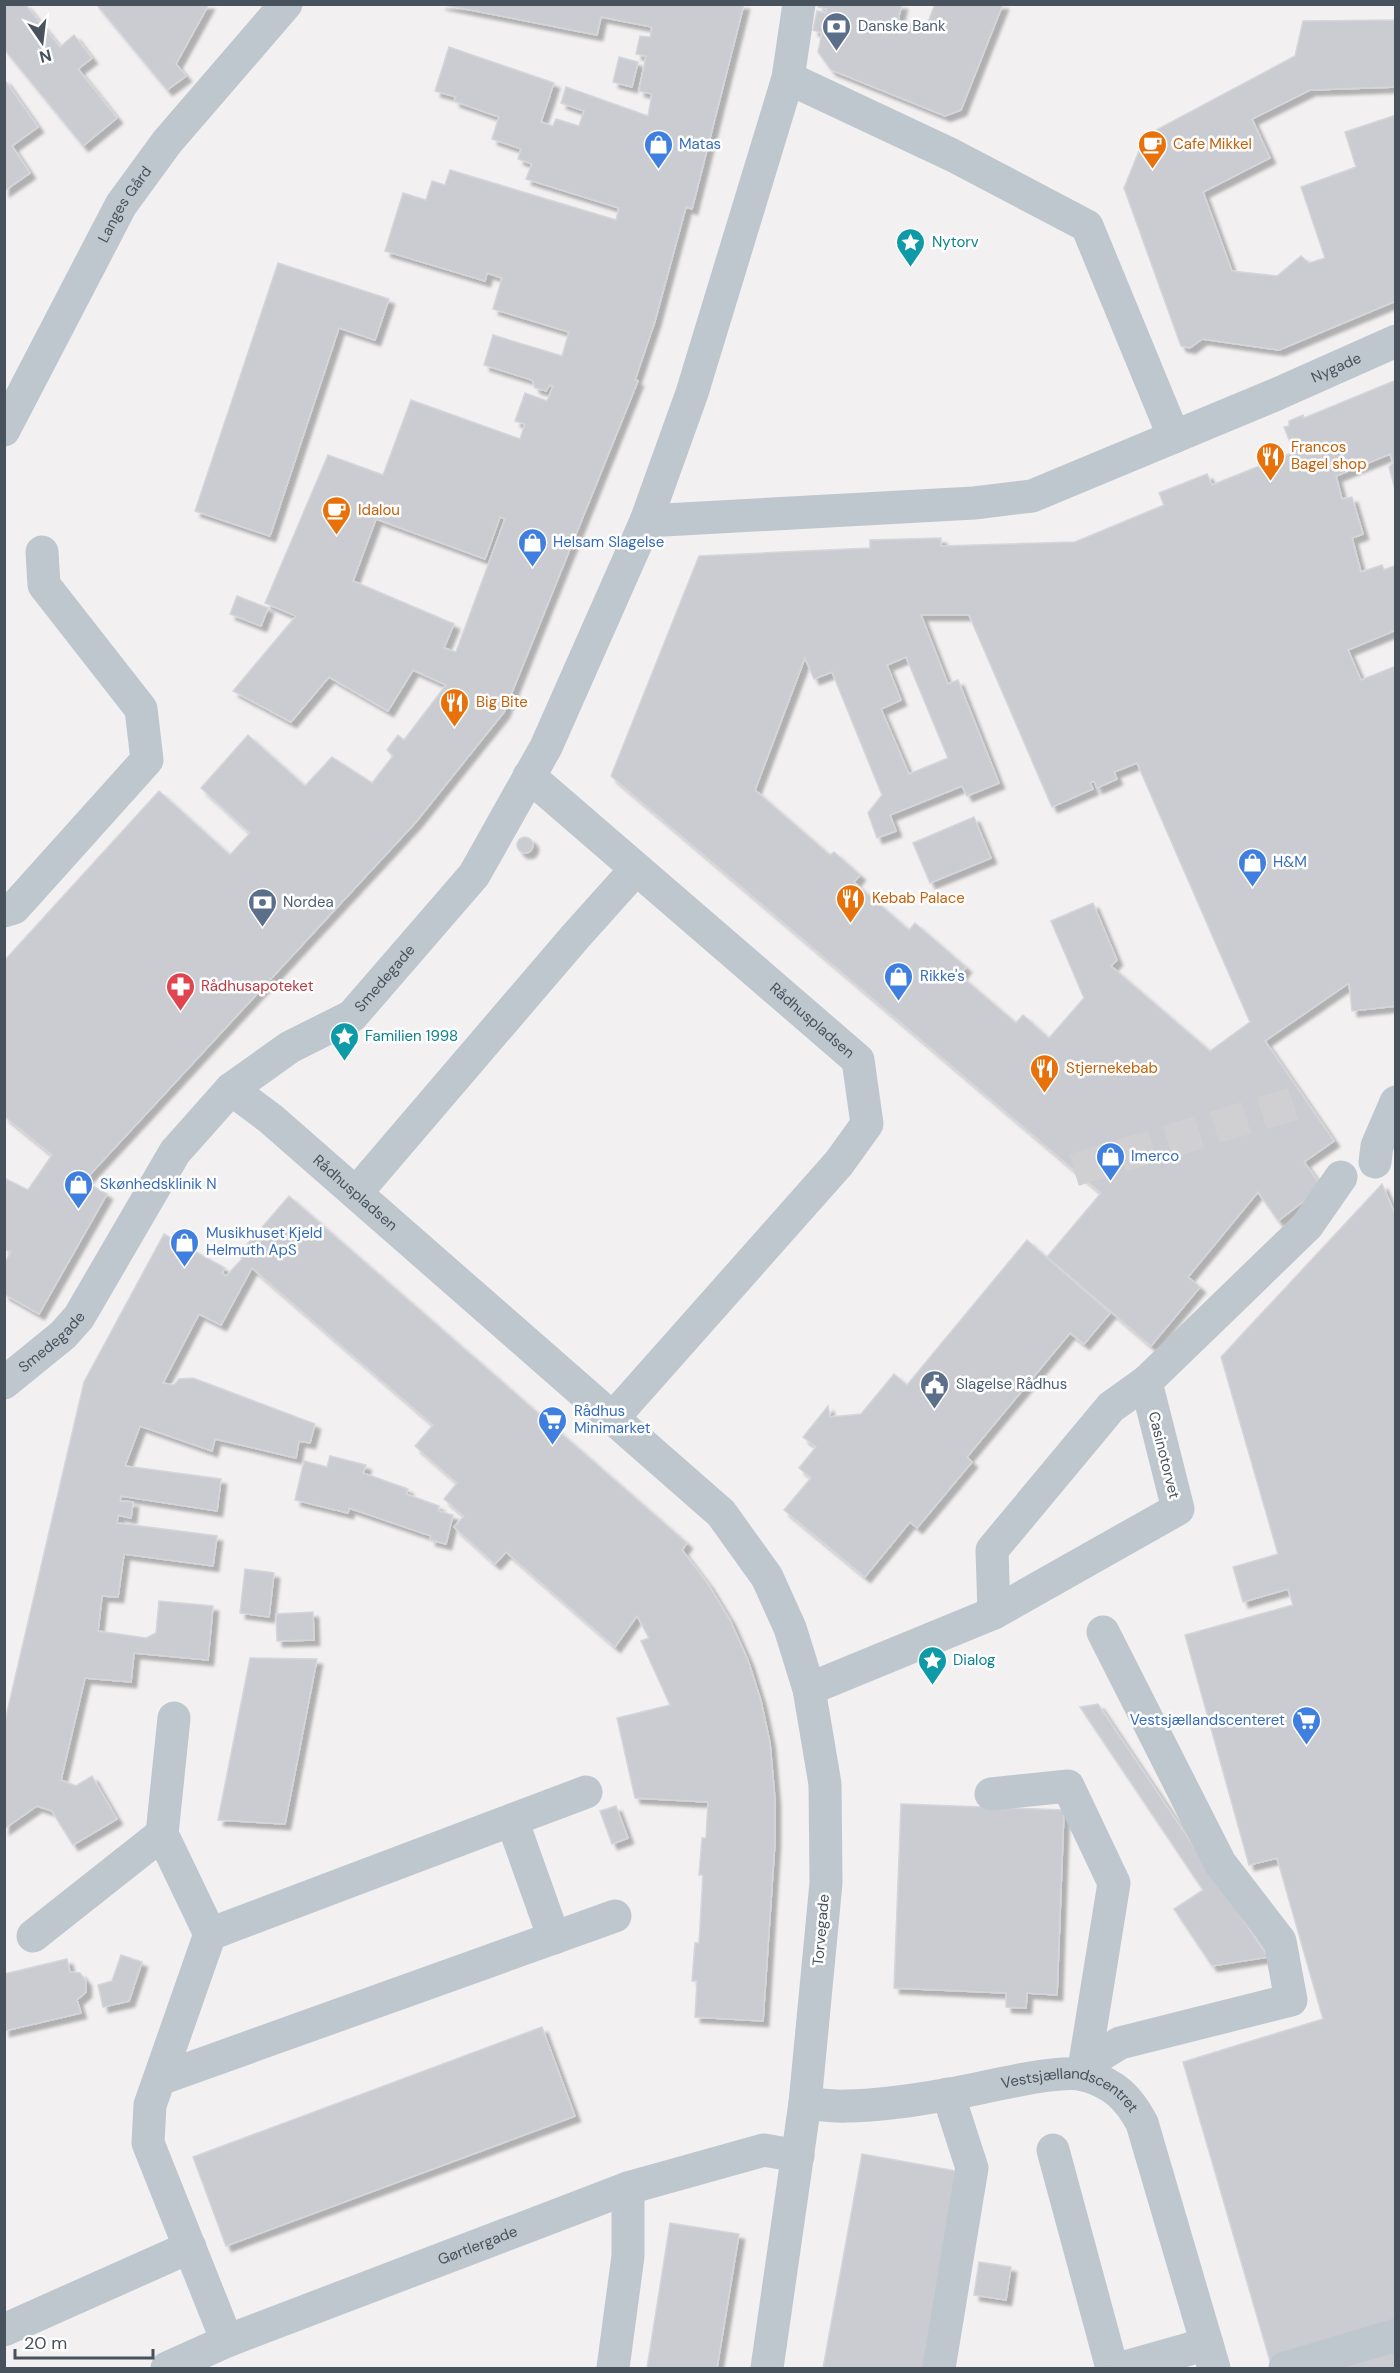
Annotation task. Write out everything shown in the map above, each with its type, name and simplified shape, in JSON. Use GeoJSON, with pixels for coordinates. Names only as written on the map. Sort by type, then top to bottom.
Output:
{"type":"FeatureCollection","features":[{"type":"Feature","properties":{"kind":"street","name":"Langes Gård"},"geometry":{"type":"LineString","coordinates":[[4,430],[121,206],[167,141],[286,4]]}},
{"type":"Feature","properties":{"kind":"street"},"geometry":{"type":"LineString","coordinates":[[788,78],[952,155],[1087,226],[1174,437],[1032,496],[963,503],[646,521],[692,393],[788,78],[799,4]]}},
{"type":"Feature","properties":{"kind":"street","name":"Nygade"},"geometry":{"type":"LineString","coordinates":[[1174,437],[1395,341]]}},
{"type":"Feature","properties":{"kind":"street","name":"Smedegade"},"geometry":{"type":"LineString","coordinates":[[4,1383],[63,1335],[78,1317],[175,1152],[231,1089],[290,1047],[352,1016],[474,875],[546,747],[646,521]]}},
{"type":"Feature","properties":{"kind":"street"},"geometry":{"type":"LineString","coordinates":[[4,911],[14,908],[147,760],[141,709],[44,585],[42,552]]}},
{"type":"Feature","properties":{"kind":"street","name":"Rådhuspladsen"},"geometry":{"type":"LineString","coordinates":[[529,776],[858,1060],[867,1124],[839,1163],[612,1419]]}},
{"type":"Feature","properties":{"kind":"street"},"geometry":{"type":"LineString","coordinates":[[356,1193],[636,869]]}},
{"type":"Feature","properties":{"kind":"street","name":"Rådhuspladsen"},"geometry":{"type":"LineString","coordinates":[[231,1089],[271,1119],[721,1513]]}},
{"type":"Feature","properties":{"kind":"street"},"geometry":{"type":"LineString","coordinates":[[1375,1162],[1377,1146],[1395,1102]]}},
{"type":"Feature","properties":{"kind":"street"},"geometry":{"type":"LineString","coordinates":[[994,1613],[993,1550],[1111,1407],[1146,1382],[1307,1226],[1341,1177]]}},
{"type":"Feature","properties":{"kind":"street","name":"Casinotorvet"},"geometry":{"type":"LineString","coordinates":[[808,1689],[994,1613],[1178,1509],[1146,1382]]}},
{"type":"Feature","properties":{"kind":"street","name":"Torvegade"},"geometry":{"type":"LineString","coordinates":[[721,1513],[767,1577],[790,1628],[808,1689],[825,1784],[826,1883],[805,2103],[767,2368]]}},
{"type":"Feature","properties":{"kind":"street"},"geometry":{"type":"LineString","coordinates":[[1085,2069],[1120,2043],[1291,2000],[1280,1941],[1220,1863],[1103,1632]]}},
{"type":"Feature","properties":{"kind":"street"},"geometry":{"type":"LineString","coordinates":[[174,1718],[162,1834],[210,1934],[150,2105],[148,2142],[227,2341]]}},
{"type":"Feature","properties":{"kind":"street"},"geometry":{"type":"LineString","coordinates":[[991,1794],[1068,1786],[1114,1882],[1085,2069]]}},
{"type":"Feature","properties":{"kind":"street"},"geometry":{"type":"LineString","coordinates":[[210,1934],[586,1792]]}},
{"type":"Feature","properties":{"kind":"street"},"geometry":{"type":"LineString","coordinates":[[512,1820],[554,1938]]}},
{"type":"Feature","properties":{"kind":"street"},"geometry":{"type":"LineString","coordinates":[[33,1936],[162,1834]]}},
{"type":"Feature","properties":{"kind":"street"},"geometry":{"type":"LineString","coordinates":[[160,2079],[615,1916]]}},
{"type":"Feature","properties":{"kind":"street","name":"Vestsjællandscentret"},"geometry":{"type":"LineString","coordinates":[[805,2103],[844,2107],[863,2106],[948,2094],[1085,2069],[1130,2101],[1142,2123],[1210,2356]]}},
{"type":"Feature","properties":{"kind":"street"},"geometry":{"type":"LineString","coordinates":[[939,2368],[972,2168],[948,2094]]}},
{"type":"Feature","properties":{"kind":"street","name":"Gørtlergade"},"geometry":{"type":"LineString","coordinates":[[167,2368],[227,2341],[628,2188],[764,2150],[798,2156]]}},
{"type":"Feature","properties":{"kind":"street"},"geometry":{"type":"LineString","coordinates":[[1053,2150],[1112,2368]]}},
{"type":"Feature","properties":{"kind":"street"},"geometry":{"type":"LineString","coordinates":[[613,2368],[628,2256],[628,2188]]}},
{"type":"Feature","properties":{"kind":"street"},"geometry":{"type":"LineString","coordinates":[[4,2330],[189,2247]]}},
{"type":"Feature","properties":{"kind":"street"},"geometry":{"type":"LineString","coordinates":[[1286,2368],[1395,2335]]}},
{"type":"Feature","properties":{"kind":"street"},"geometry":{"type":"LineString","coordinates":[[1122,2368],[1210,2356]]}},
{"type":"Feature","properties":{"kind":"building"},"geometry":{"type":"Polygon","coordinates":[[[4,4],[25,4],[60,47],[74,35],[92,58],[78,69],[117,118],[83,146],[4,49],[4,4]]]}},
{"type":"Feature","properties":{"kind":"building"},"geometry":{"type":"Polygon","coordinates":[[[96,4],[209,4],[176,64],[186,76],[167,90],[96,4]]]}},
{"type":"Feature","properties":{"kind":"building"},"geometry":{"type":"Polygon","coordinates":[[[440,4],[744,4],[692,209],[686,207],[655,321],[635,380],[638,381],[504,712],[416,822],[84,1181],[107,1194],[39,1314],[4,1294],[4,1264],[11,1252],[4,1249],[4,1178],[28,1190],[52,1155],[4,1116],[4,961],[159,791],[230,855],[250,833],[201,788],[248,735],[305,786],[332,757],[372,783],[393,756],[387,750],[398,735],[404,740],[446,685],[413,670],[388,711],[329,677],[291,722],[233,691],[296,616],[265,603],[328,455],[383,475],[411,400],[520,439],[525,424],[515,421],[525,393],[547,401],[553,386],[550,385],[546,391],[535,388],[532,380],[484,365],[493,335],[562,356],[569,332],[493,309],[502,278],[487,273],[485,281],[385,251],[403,193],[426,200],[432,181],[445,185],[450,170],[616,220],[619,208],[526,179],[532,164],[518,159],[521,149],[492,139],[499,117],[454,101],[456,97],[435,91],[449,47],[554,83],[541,122],[553,126],[556,119],[579,126],[584,111],[561,103],[566,87],[648,116],[652,94],[639,91],[646,56],[636,54],[640,36],[650,37],[652,27],[601,17],[597,35],[440,4]],[[500,517],[485,559],[376,519],[353,581],[454,624],[444,648],[456,652],[505,519],[500,517]]]}},
{"type":"Feature","properties":{"kind":"building"},"geometry":{"type":"Polygon","coordinates":[[[818,4],[902,4],[898,20],[925,30],[935,4],[1003,4],[961,110],[945,116],[831,70],[818,52],[822,33],[813,30],[817,11],[826,13],[827,9],[818,7],[818,4]]]}},
{"type":"Feature","properties":{"kind":"building"},"geometry":{"type":"Polygon","coordinates":[[[1396,20],[1396,87],[1310,90],[1252,119],[1270,158],[1203,192],[1232,271],[1277,276],[1301,256],[1309,263],[1325,258],[1301,187],[1356,167],[1345,132],[1396,115],[1396,301],[1279,350],[1202,339],[1190,348],[1181,346],[1124,188],[1145,136],[1295,56],[1303,21],[1396,20]]]}},
{"type":"Feature","properties":{"kind":"building"},"geometry":{"type":"Polygon","coordinates":[[[619,57],[638,62],[632,87],[613,82],[619,57]]]}},
{"type":"Feature","properties":{"kind":"building"},"geometry":{"type":"Polygon","coordinates":[[[4,79],[38,127],[12,146],[30,173],[4,191],[4,79]]]}},
{"type":"Feature","properties":{"kind":"building"},"geometry":{"type":"Polygon","coordinates":[[[278,263],[389,299],[375,340],[339,328],[270,536],[195,511],[278,263]]]}},
{"type":"Feature","properties":{"kind":"building"},"geometry":{"type":"Polygon","coordinates":[[[1396,380],[1396,493],[1389,467],[1393,463],[1390,454],[1336,476],[1342,499],[1352,497],[1363,534],[1352,538],[1361,572],[1382,565],[1384,570],[1396,565],[1396,630],[1348,650],[1361,680],[1396,666],[1396,1006],[1352,1011],[1349,983],[1265,1041],[1334,1141],[1304,1162],[1322,1187],[1278,1221],[1258,1192],[1188,1277],[1200,1287],[1151,1346],[1047,1257],[1101,1193],[611,776],[699,556],[870,548],[870,540],[941,538],[941,546],[1075,542],[1164,505],[1159,493],[1207,474],[1212,485],[1294,452],[1284,427],[1289,426],[1289,421],[1303,415],[1304,418],[1396,380]],[[921,615],[948,684],[958,680],[999,783],[967,796],[962,786],[890,815],[896,831],[877,838],[868,813],[882,795],[832,672],[814,679],[805,658],[755,790],[830,855],[834,852],[860,875],[854,882],[909,930],[915,923],[966,967],[960,975],[1016,1023],[1023,1015],[1049,1038],[1084,998],[1051,921],[1093,903],[1117,960],[1111,966],[1210,1051],[1250,1022],[1137,763],[1114,772],[1117,779],[1097,788],[1094,781],[1090,783],[1093,789],[1052,807],[969,615],[921,615]],[[906,657],[887,665],[901,700],[881,709],[909,774],[948,758],[906,657]]]}},
{"type":"Feature","properties":{"kind":"building"},"geometry":{"type":"Polygon","coordinates":[[[237,596],[268,608],[261,626],[230,614],[237,596]]]}},
{"type":"Feature","properties":{"kind":"building"},"geometry":{"type":"Polygon","coordinates":[[[974,817],[991,858],[930,883],[913,843],[974,817]]]}},
{"type":"Feature","properties":{"kind":"building"},"geometry":{"type":"Polygon","coordinates":[[[522,837],[528,837],[533,845],[531,851],[522,853],[517,848],[517,842],[522,837]]]}},
{"type":"Feature","properties":{"kind":"building","name":"Vestsjællandscenteret"},"geometry":{"type":"Polygon","coordinates":[[[1382,1184],[1396,1216],[1396,2368],[1272,2368],[1183,2062],[1323,2019],[1277,1858],[1249,1865],[1185,1635],[1293,1605],[1288,1589],[1243,1602],[1233,1567],[1278,1554],[1221,1357],[1382,1184]]]}},
{"type":"Feature","properties":{"kind":"building"},"geometry":{"type":"Polygon","coordinates":[[[289,1196],[687,1543],[682,1550],[708,1584],[730,1620],[748,1660],[761,1701],[770,1743],[775,1800],[775,1841],[763,2021],[695,2017],[697,1981],[692,1981],[695,1943],[699,1943],[703,1875],[699,1875],[702,1838],[706,1838],[708,1802],[635,1798],[617,1718],[670,1705],[641,1641],[649,1638],[637,1616],[615,1647],[506,1552],[495,1564],[454,1527],[464,1516],[444,1499],[457,1483],[415,1446],[433,1425],[252,1268],[221,1325],[199,1314],[163,1383],[174,1385],[179,1379],[193,1378],[315,1424],[310,1443],[299,1441],[296,1458],[215,1439],[212,1451],[140,1426],[125,1466],[221,1479],[217,1511],[121,1496],[120,1501],[133,1502],[131,1518],[118,1515],[117,1523],[217,1536],[213,1566],[124,1554],[118,1597],[102,1596],[98,1631],[146,1638],[156,1633],[159,1601],[213,1606],[208,1660],[134,1653],[131,1682],[85,1678],[61,1780],[76,1786],[92,1776],[117,1819],[73,1845],[52,1811],[37,1806],[4,1829],[4,1725],[84,1382],[164,1234],[225,1268],[222,1273],[226,1276],[242,1259],[238,1255],[289,1196]]]}},
{"type":"Feature","properties":{"kind":"building","name":"Slagelse Rådhus"},"geometry":{"type":"Polygon","coordinates":[[[1027,1240],[1110,1313],[1084,1344],[1070,1333],[967,1457],[972,1462],[917,1528],[910,1522],[865,1577],[784,1510],[811,1478],[799,1468],[816,1447],[803,1437],[828,1406],[830,1417],[861,1414],[894,1374],[907,1385],[1027,1240]]]}},
{"type":"Feature","properties":{"kind":"building"},"geometry":{"type":"Polygon","coordinates":[[[330,1456],[366,1465],[363,1473],[408,1489],[406,1494],[439,1506],[438,1511],[453,1515],[446,1544],[430,1540],[431,1536],[349,1508],[348,1513],[295,1500],[304,1461],[327,1467],[330,1456]]]}},
{"type":"Feature","properties":{"kind":"building"},"geometry":{"type":"Polygon","coordinates":[[[245,1569],[274,1573],[269,1617],[240,1613],[245,1569]]]}},
{"type":"Feature","properties":{"kind":"building"},"geometry":{"type":"Polygon","coordinates":[[[313,1612],[314,1640],[277,1641],[276,1614],[313,1612]]]}},
{"type":"Feature","properties":{"kind":"building"},"geometry":{"type":"Polygon","coordinates":[[[250,1658],[317,1659],[285,1824],[218,1820],[250,1658]]]}},
{"type":"Feature","properties":{"kind":"building"},"geometry":{"type":"Polygon","coordinates":[[[1098,1704],[1268,1957],[1212,1966],[1174,1909],[1203,1890],[1080,1707],[1098,1704]]]}},
{"type":"Feature","properties":{"kind":"building"},"geometry":{"type":"Polygon","coordinates":[[[901,1804],[1064,1810],[1057,1995],[1027,1993],[1026,2008],[1006,2007],[1006,1993],[894,1988],[901,1804]]]}},
{"type":"Feature","properties":{"kind":"building"},"geometry":{"type":"Polygon","coordinates":[[[616,1806],[628,1838],[612,1844],[600,1811],[616,1806]]]}},
{"type":"Feature","properties":{"kind":"building"},"geometry":{"type":"Polygon","coordinates":[[[121,1955],[142,1962],[129,2001],[103,2007],[98,1985],[112,1981],[121,1955]]]}},
{"type":"Feature","properties":{"kind":"building"},"geometry":{"type":"Polygon","coordinates":[[[67,1959],[70,1972],[80,1973],[86,1981],[86,1992],[77,2000],[81,2013],[4,2031],[4,1974],[67,1959]]]}},
{"type":"Feature","properties":{"kind":"building"},"geometry":{"type":"Polygon","coordinates":[[[542,2027],[575,2116],[226,2246],[193,2157],[542,2027]]]}},
{"type":"Feature","properties":{"kind":"building"},"geometry":{"type":"Polygon","coordinates":[[[862,2154],[962,2172],[926,2368],[823,2368],[862,2154]]]}},
{"type":"Feature","properties":{"kind":"building"},"geometry":{"type":"Polygon","coordinates":[[[670,2223],[739,2234],[717,2368],[647,2368],[670,2223]]]}},
{"type":"Feature","properties":{"kind":"building"},"geometry":{"type":"Polygon","coordinates":[[[979,2262],[1011,2267],[1006,2300],[974,2295],[979,2262]]]}},
{"type":"Feature","properties":{"kind":"tunnel"},"geometry":{"type":"LineString","coordinates":[[1074,1170],[1306,1100]]}},
{"type":"Feature","properties":{"kind":"place","name":"Danske Bank"},"geometry":{"type":"Point","coordinates":[837,52]}},
{"type":"Feature","properties":{"kind":"place","name":"Matas"},"geometry":{"type":"Point","coordinates":[658,170]}},
{"type":"Feature","properties":{"kind":"place","name":"Cafe Mikkel"},"geometry":{"type":"Point","coordinates":[1152,170]}},
{"type":"Feature","properties":{"kind":"place","name":"Nytorv"},"geometry":{"type":"Point","coordinates":[911,268]}},
{"type":"Feature","properties":{"kind":"place","name":"Francos Bagel shop"},"geometry":{"type":"Point","coordinates":[1270,482]}},
{"type":"Feature","properties":{"kind":"place","name":"Idalou"},"geometry":{"type":"Point","coordinates":[337,536]}},
{"type":"Feature","properties":{"kind":"place","name":"Helsam Slagelse"},"geometry":{"type":"Point","coordinates":[532,568]}},
{"type":"Feature","properties":{"kind":"place","name":"Big Bite"},"geometry":{"type":"Point","coordinates":[455,728]}},
{"type":"Feature","properties":{"kind":"place","name":"H&M"},"geometry":{"type":"Point","coordinates":[1252,888]}},
{"type":"Feature","properties":{"kind":"place","name":"Kebab Palace"},"geometry":{"type":"Point","coordinates":[851,924]}},
{"type":"Feature","properties":{"kind":"place","name":"Nordea"},"geometry":{"type":"Point","coordinates":[262,928]}},
{"type":"Feature","properties":{"kind":"place","name":"Rikke's"},"geometry":{"type":"Point","coordinates":[899,1002]}},
{"type":"Feature","properties":{"kind":"place","name":"Rådhusapoteket"},"geometry":{"type":"Point","coordinates":[180,1012]}},
{"type":"Feature","properties":{"kind":"place","name":"Familien 1998"},"geometry":{"type":"Point","coordinates":[344,1062]}},
{"type":"Feature","properties":{"kind":"place","name":"Stjernekebab"},"geometry":{"type":"Point","coordinates":[1045,1094]}},
{"type":"Feature","properties":{"kind":"place","name":"Imerco"},"geometry":{"type":"Point","coordinates":[1110,1182]}},
{"type":"Feature","properties":{"kind":"place","name":"Skønhedsklinik N"},"geometry":{"type":"Point","coordinates":[79,1210]}},
{"type":"Feature","properties":{"kind":"place","name":"Musikhuset Kjeld Helmuth ApS"},"geometry":{"type":"Point","coordinates":[185,1268]}},
{"type":"Feature","properties":{"kind":"place","name":"Slagelse Rådhus"},"geometry":{"type":"Point","coordinates":[935,1410]}},
{"type":"Feature","properties":{"kind":"place","name":"Rådhus Minimarket"},"geometry":{"type":"Point","coordinates":[553,1446]}},
{"type":"Feature","properties":{"kind":"place","name":"Dialog"},"geometry":{"type":"Point","coordinates":[932,1686]}},
{"type":"Feature","properties":{"kind":"place","name":"Vestsjællandscenteret"},"geometry":{"type":"Point","coordinates":[1306,1746]}}]}
